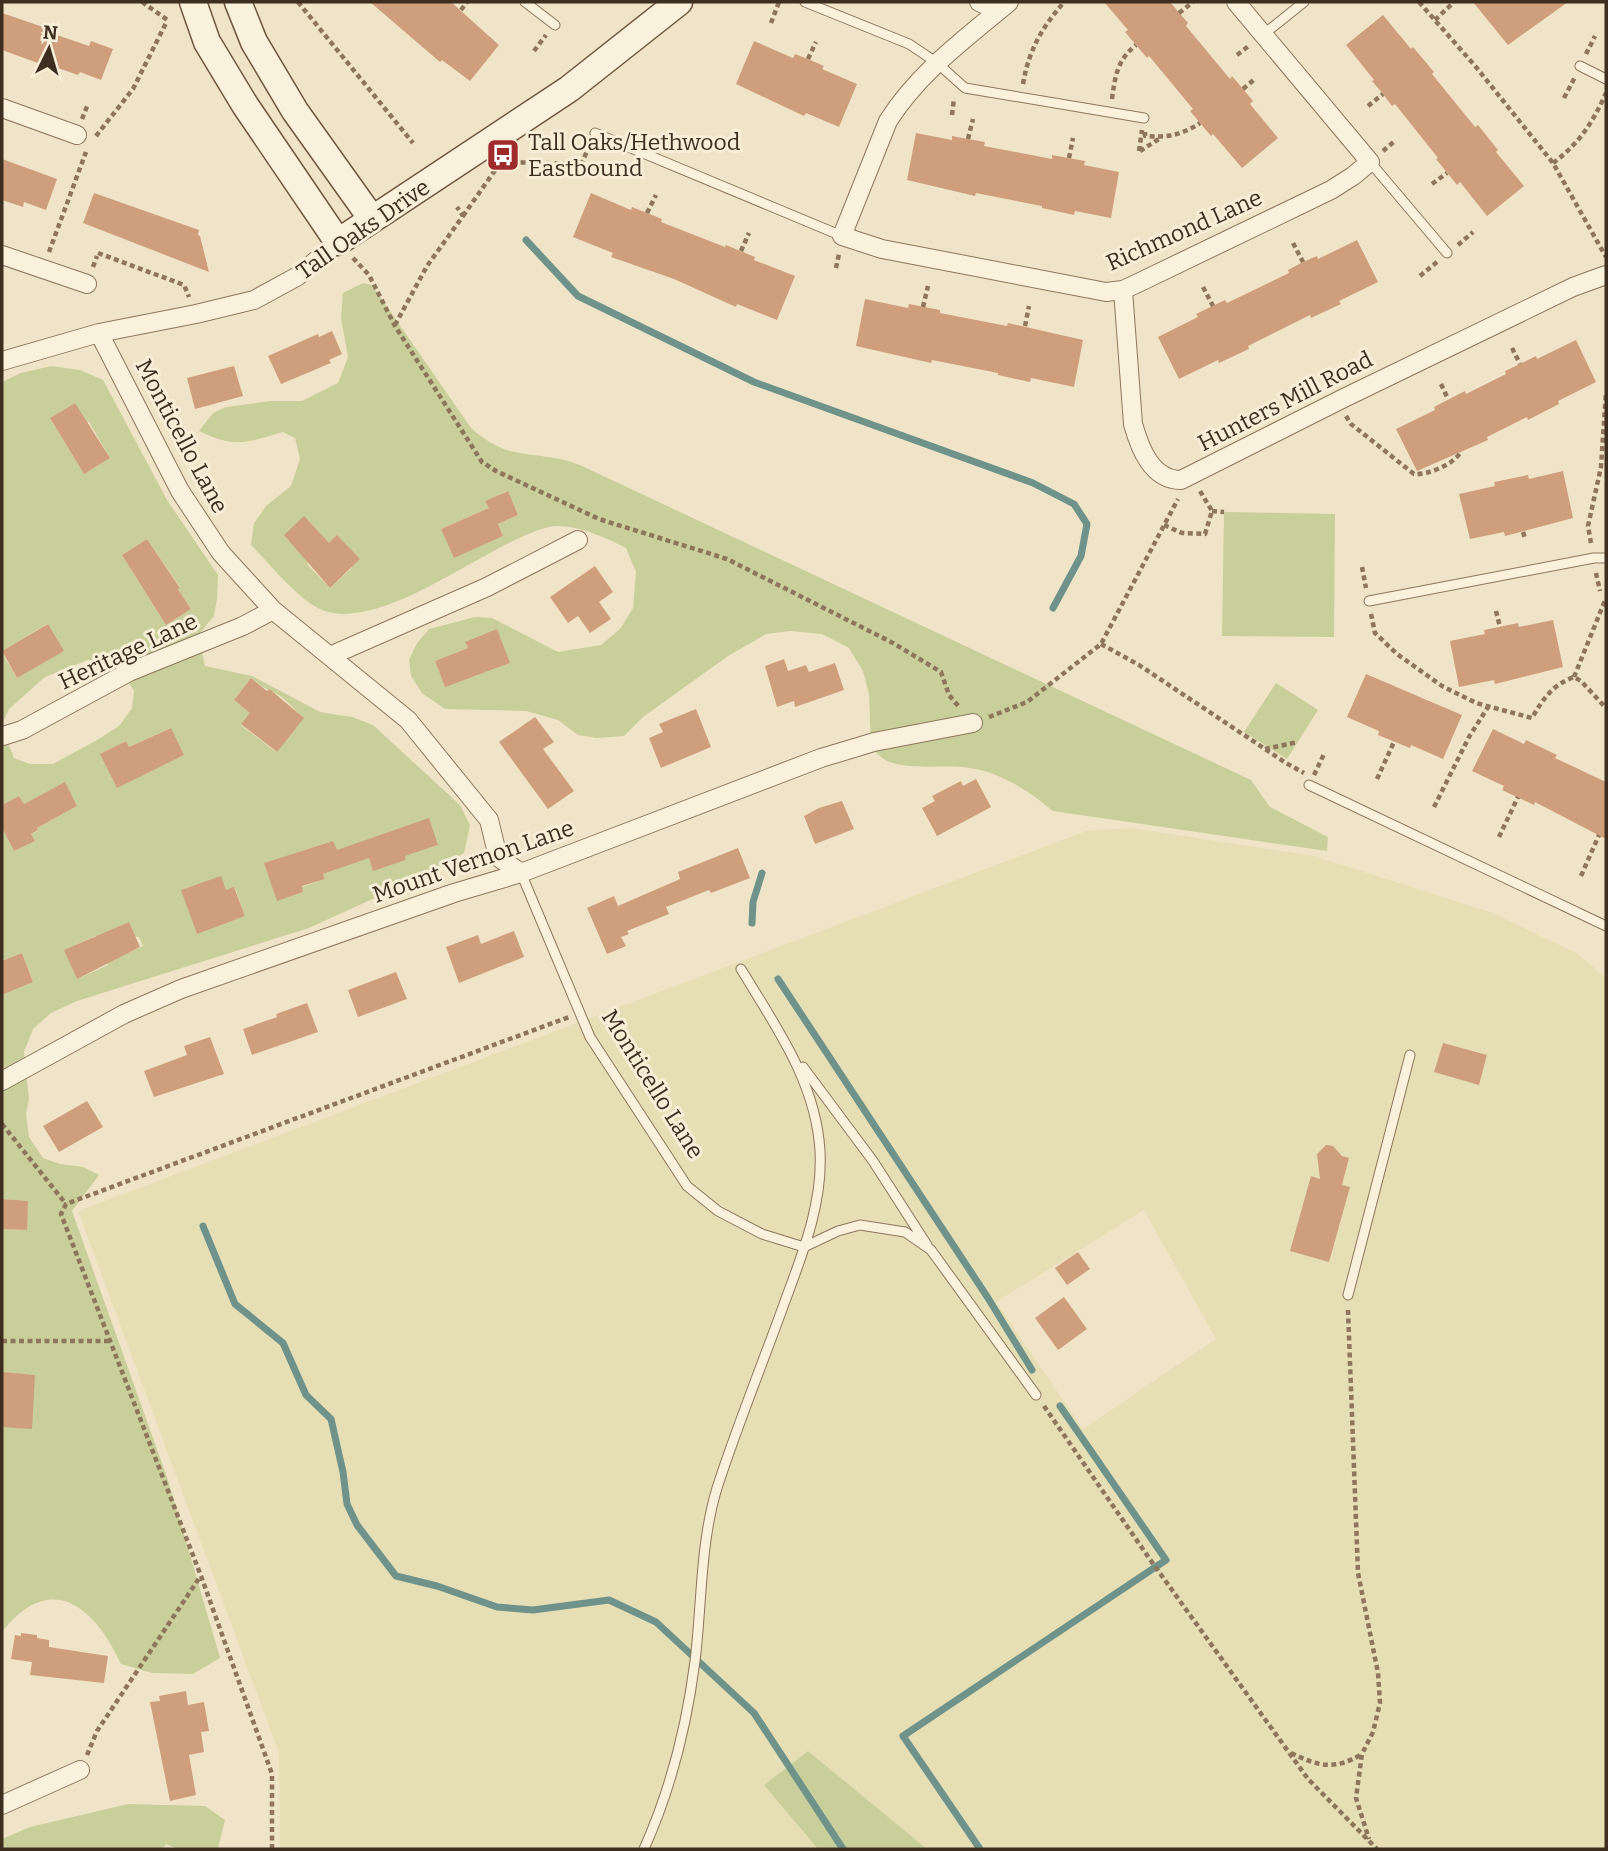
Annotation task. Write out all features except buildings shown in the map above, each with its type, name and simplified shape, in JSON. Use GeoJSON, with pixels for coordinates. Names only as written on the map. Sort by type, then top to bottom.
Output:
{"type":"FeatureCollection","features":[{"type":"Feature","properties":{"kind":"street"},"geometry":{"type":"LineString","coordinates":[[238,2],[254,43],[295,111],[372,219]]}},
{"type":"Feature","properties":{"kind":"street","name":"Tall Oaks Drive"},"geometry":{"type":"LineString","coordinates":[[2,361],[100,333],[254,300],[298,276],[338,242],[569,89],[679,2]]}},
{"type":"Feature","properties":{"kind":"street"},"geometry":{"type":"LineString","coordinates":[[979,2],[1001,5]]}},
{"type":"Feature","properties":{"kind":"street"},"geometry":{"type":"LineString","coordinates":[[1236,2],[1370,162]]}},
{"type":"Feature","properties":{"kind":"street"},"geometry":{"type":"LineString","coordinates":[[842,236],[888,121],[910,90],[936,62],[1001,5]]}},
{"type":"Feature","properties":{"kind":"street"},"geometry":{"type":"LineString","coordinates":[[185,10],[244,105],[338,242]]}},
{"type":"Feature","properties":{"kind":"street"},"geometry":{"type":"LineString","coordinates":[[2,108],[86,141]]}},
{"type":"Feature","properties":{"kind":"street","name":"Richmond Lane"},"geometry":{"type":"LineString","coordinates":[[842,236],[882,248],[1091,290],[1123,290],[1331,190],[1370,162]]}},
{"type":"Feature","properties":{"kind":"street"},"geometry":{"type":"LineString","coordinates":[[2,255],[87,284]]}},
{"type":"Feature","properties":{"kind":"street","name":"Hunters Mill Road"},"geometry":{"type":"LineString","coordinates":[[1123,290],[1133,424],[1137,439],[1160,475],[1169,480],[1181,481],[1344,398],[1561,293],[1606,275]]}},
{"type":"Feature","properties":{"kind":"street","name":"Monticello Lane"},"geometry":{"type":"LineString","coordinates":[[100,333],[180,491],[196,518],[241,577],[273,610],[408,720],[489,820],[498,857],[521,873]]}},
{"type":"Feature","properties":{"kind":"street"},"geometry":{"type":"LineString","coordinates":[[330,656],[487,587],[578,540]]}},
{"type":"Feature","properties":{"kind":"street","name":"Heritage Lane"},"geometry":{"type":"LineString","coordinates":[[3,736],[22,730],[128,672],[243,626],[273,610]]}},
{"type":"Feature","properties":{"kind":"street","name":"Mount Vernon Lane"},"geometry":{"type":"LineString","coordinates":[[2,1081],[124,1014],[181,989],[454,893],[521,873],[821,758],[874,742],[973,723]]}},
{"type":"Feature","properties":{"kind":"street"},"geometry":{"type":"LineString","coordinates":[[2,1805],[80,1770]]}},
{"type":"Feature","properties":{"kind":"lane"},"geometry":{"type":"LineString","coordinates":[[525,2],[555,25]]}},
{"type":"Feature","properties":{"kind":"lane"},"geometry":{"type":"LineString","coordinates":[[805,2],[909,44],[936,62],[965,88],[1144,118]]}},
{"type":"Feature","properties":{"kind":"lane"},"geometry":{"type":"LineString","coordinates":[[1264,34],[1304,2]]}},
{"type":"Feature","properties":{"kind":"lane"},"geometry":{"type":"LineString","coordinates":[[1580,66],[1606,79]]}},
{"type":"Feature","properties":{"kind":"lane","name":"Richmond Lane"},"geometry":{"type":"LineString","coordinates":[[594,133],[842,236]]}},
{"type":"Feature","properties":{"kind":"lane"},"geometry":{"type":"LineString","coordinates":[[1370,162],[1447,253]]}},
{"type":"Feature","properties":{"kind":"lane"},"geometry":{"type":"LineString","coordinates":[[1369,601],[1594,558],[1606,558]]}},
{"type":"Feature","properties":{"kind":"lane"},"geometry":{"type":"LineString","coordinates":[[1309,785],[1606,926]]}},
{"type":"Feature","properties":{"kind":"lane","name":"Monticello Lane"},"geometry":{"type":"LineString","coordinates":[[521,873],[590,1037],[687,1186],[718,1211],[762,1234],[804,1247]]}},
{"type":"Feature","properties":{"kind":"lane"},"geometry":{"type":"LineString","coordinates":[[741,969],[793,1055],[873,1161],[931,1250],[1036,1395]]}},
{"type":"Feature","properties":{"kind":"lane"},"geometry":{"type":"LineString","coordinates":[[644,1849],[655,1823],[683,1728],[695,1662],[706,1536],[717,1490],[804,1247],[818,1189],[818,1125],[812,1101],[793,1055]]}},
{"type":"Feature","properties":{"kind":"lane"},"geometry":{"type":"LineString","coordinates":[[1348,1295],[1410,1055]]}},
{"type":"Feature","properties":{"kind":"lane"},"geometry":{"type":"LineString","coordinates":[[804,1247],[838,1231],[860,1225],[905,1232],[931,1250]]}},
{"type":"Feature","properties":{"kind":"path"},"geometry":{"type":"LineString","coordinates":[[142,2],[167,22]]}},
{"type":"Feature","properties":{"kind":"path"},"geometry":{"type":"LineString","coordinates":[[298,2],[399,122],[413,143]]}},
{"type":"Feature","properties":{"kind":"path"},"geometry":{"type":"LineString","coordinates":[[461,10],[467,2]]}},
{"type":"Feature","properties":{"kind":"path"},"geometry":{"type":"LineString","coordinates":[[771,23],[779,2]]}},
{"type":"Feature","properties":{"kind":"path"},"geometry":{"type":"LineString","coordinates":[[1027,63],[1042,27],[1064,2]]}},
{"type":"Feature","properties":{"kind":"path"},"geometry":{"type":"LineString","coordinates":[[1179,13],[1193,2]]}},
{"type":"Feature","properties":{"kind":"path"},"geometry":{"type":"LineString","coordinates":[[1419,2],[1502,98],[1553,163],[1606,258]]}},
{"type":"Feature","properties":{"kind":"path"},"geometry":{"type":"LineString","coordinates":[[1435,20],[1454,2]]}},
{"type":"Feature","properties":{"kind":"path"},"geometry":{"type":"LineString","coordinates":[[53,240],[86,141],[133,89],[167,22],[185,10]]}},
{"type":"Feature","properties":{"kind":"path"},"geometry":{"type":"LineString","coordinates":[[808,59],[816,41]]}},
{"type":"Feature","properties":{"kind":"path"},"geometry":{"type":"LineString","coordinates":[[1115,79],[1117,66],[1136,45]]}},
{"type":"Feature","properties":{"kind":"path"},"geometry":{"type":"LineString","coordinates":[[1243,89],[1256,78]]}},
{"type":"Feature","properties":{"kind":"path"},"geometry":{"type":"LineString","coordinates":[[1553,163],[1570,151],[1585,133],[1606,93]]}},
{"type":"Feature","properties":{"kind":"path"},"geometry":{"type":"LineString","coordinates":[[1368,106],[1383,94]]}},
{"type":"Feature","properties":{"kind":"path"},"geometry":{"type":"LineString","coordinates":[[968,139],[973,119]]}},
{"type":"Feature","properties":{"kind":"path"},"geometry":{"type":"LineString","coordinates":[[1145,136],[1161,138],[1177,135],[1200,123]]}},
{"type":"Feature","properties":{"kind":"path"},"geometry":{"type":"LineString","coordinates":[[1069,158],[1073,138]]}},
{"type":"Feature","properties":{"kind":"path"},"geometry":{"type":"LineString","coordinates":[[1139,151],[1161,138]]}},
{"type":"Feature","properties":{"kind":"path"},"geometry":{"type":"LineString","coordinates":[[395,326],[427,265],[498,166],[503,162],[581,164]]}},
{"type":"Feature","properties":{"kind":"path"},"geometry":{"type":"LineString","coordinates":[[1432,184],[1447,173]]}},
{"type":"Feature","properties":{"kind":"path"},"geometry":{"type":"LineString","coordinates":[[648,213],[656,195]]}},
{"type":"Feature","properties":{"kind":"path"},"geometry":{"type":"LineString","coordinates":[[457,207],[463,216]]}},
{"type":"Feature","properties":{"kind":"path"},"geometry":{"type":"LineString","coordinates":[[741,251],[749,233]]}},
{"type":"Feature","properties":{"kind":"path"},"geometry":{"type":"LineString","coordinates":[[1293,243],[1303,262]]}},
{"type":"Feature","properties":{"kind":"path"},"geometry":{"type":"LineString","coordinates":[[99,253],[184,285]]}},
{"type":"Feature","properties":{"kind":"path"},"geometry":{"type":"LineString","coordinates":[[369,275],[395,326],[482,462],[599,519],[727,559],[893,643],[941,672],[949,695],[973,723],[1027,702],[1101,644],[1190,476]]}},
{"type":"Feature","properties":{"kind":"path"},"geometry":{"type":"LineString","coordinates":[[923,307],[928,286]]}},
{"type":"Feature","properties":{"kind":"path"},"geometry":{"type":"LineString","coordinates":[[1203,287],[1213,306]]}},
{"type":"Feature","properties":{"kind":"path"},"geometry":{"type":"LineString","coordinates":[[1025,326],[1029,306]]}},
{"type":"Feature","properties":{"kind":"path"},"geometry":{"type":"LineString","coordinates":[[1512,348],[1520,364]]}},
{"type":"Feature","properties":{"kind":"path"},"geometry":{"type":"LineString","coordinates":[[1441,384],[1448,399]]}},
{"type":"Feature","properties":{"kind":"path"},"geometry":{"type":"LineString","coordinates":[[1588,526],[1601,467],[1606,392]]}},
{"type":"Feature","properties":{"kind":"path"},"geometry":{"type":"LineString","coordinates":[[1339,416],[1344,414],[1351,424],[1414,474],[1424,474],[1456,459],[1460,453]]}},
{"type":"Feature","properties":{"kind":"path"},"geometry":{"type":"LineString","coordinates":[[1206,502],[1212,511]]}},
{"type":"Feature","properties":{"kind":"path"},"geometry":{"type":"LineString","coordinates":[[1164,525],[1182,533],[1205,534],[1212,511]]}},
{"type":"Feature","properties":{"kind":"path"},"geometry":{"type":"LineString","coordinates":[[1212,511],[1224,512]]}},
{"type":"Feature","properties":{"kind":"path"},"geometry":{"type":"LineString","coordinates":[[1375,634],[1397,654],[1462,697],[1488,708],[1532,718],[1546,694],[1556,685],[1574,677],[1606,598]]}},
{"type":"Feature","properties":{"kind":"path"},"geometry":{"type":"LineString","coordinates":[[1496,611],[1500,627]]}},
{"type":"Feature","properties":{"kind":"path"},"geometry":{"type":"LineString","coordinates":[[1101,644],[1308,775],[1309,785]]}},
{"type":"Feature","properties":{"kind":"path"},"geometry":{"type":"LineString","coordinates":[[1574,677],[1606,708]]}},
{"type":"Feature","properties":{"kind":"path"},"geometry":{"type":"LineString","coordinates":[[1434,807],[1469,737],[1488,708]]}},
{"type":"Feature","properties":{"kind":"path"},"geometry":{"type":"LineString","coordinates":[[1377,779],[1395,741]]}},
{"type":"Feature","properties":{"kind":"path"},"geometry":{"type":"LineString","coordinates":[[1265,749],[1298,742]]}},
{"type":"Feature","properties":{"kind":"path"},"geometry":{"type":"LineString","coordinates":[[1499,837],[1518,797]]}},
{"type":"Feature","properties":{"kind":"path"},"geometry":{"type":"LineString","coordinates":[[1581,876],[1600,835]]}},
{"type":"Feature","properties":{"kind":"path"},"geometry":{"type":"LineString","coordinates":[[272,1849],[272,1774],[201,1576],[61,1213],[66,1204],[572,1016]]}},
{"type":"Feature","properties":{"kind":"path"},"geometry":{"type":"LineString","coordinates":[[2,1124],[66,1204]]}},
{"type":"Feature","properties":{"kind":"path"},"geometry":{"type":"LineString","coordinates":[[1348,1295],[1358,1573],[1378,1673],[1380,1703],[1373,1732],[1362,1754],[1356,1798],[1370,1841]]}},
{"type":"Feature","properties":{"kind":"path"},"geometry":{"type":"LineString","coordinates":[[2,1341],[110,1341]]}},
{"type":"Feature","properties":{"kind":"path"},"geometry":{"type":"LineString","coordinates":[[1036,1395],[1308,1779],[1377,1849]]}},
{"type":"Feature","properties":{"kind":"path"},"geometry":{"type":"LineString","coordinates":[[97,1731],[201,1576]]}},
{"type":"Feature","properties":{"kind":"path"},"geometry":{"type":"LineString","coordinates":[[1290,1753],[1316,1765],[1348,1762],[1362,1754]]}},
{"type":"Feature","properties":{"kind":"shaded area"},"geometry":{"type":"Polygon","coordinates":[[[1131,828],[1314,856],[1493,913],[1578,954],[1606,978],[1606,1849],[927,1849],[808,1751],[764,1785],[818,1849],[280,1849],[279,1753],[78,1211],[1086,831],[1131,828]],[[1144,1210],[996,1302],[1083,1429],[1216,1339],[1144,1210]]]}},
{"type":"Feature","properties":{"kind":"green space"},"geometry":{"type":"Polygon","coordinates":[[[363,283],[372,285],[471,428],[491,443],[509,451],[557,458],[582,466],[1251,780],[1270,807],[1328,837],[1327,851],[1053,811],[1022,788],[987,772],[962,767],[924,767],[887,761],[871,747],[869,694],[863,671],[849,648],[822,634],[790,631],[766,634],[728,656],[643,717],[624,736],[596,738],[578,735],[558,720],[526,711],[445,709],[422,693],[411,676],[409,660],[417,643],[429,629],[475,617],[492,618],[558,652],[601,645],[620,629],[633,608],[636,572],[626,548],[589,532],[558,526],[524,536],[405,598],[375,609],[347,614],[322,610],[294,590],[251,545],[254,523],[267,505],[291,486],[300,459],[295,438],[283,432],[249,441],[231,442],[199,431],[213,413],[226,407],[270,401],[302,401],[338,383],[348,357],[341,318],[343,293],[363,283]],[[507,491],[486,501],[489,508],[441,529],[454,557],[503,536],[498,524],[518,515],[507,491]],[[337,536],[307,564],[330,588],[352,568],[337,536]],[[465,643],[468,648],[435,661],[445,686],[510,663],[465,643]]]}},
{"type":"Feature","properties":{"kind":"green space"},"geometry":{"type":"Polygon","coordinates":[[[51,366],[80,370],[103,380],[167,500],[218,575],[214,616],[198,635],[205,666],[252,676],[320,712],[352,717],[373,725],[460,805],[470,825],[464,853],[436,870],[309,928],[77,1001],[51,1013],[33,1029],[24,1052],[29,1099],[26,1114],[29,1137],[43,1158],[60,1164],[83,1167],[99,1175],[72,1211],[168,1480],[219,1654],[220,1658],[193,1674],[152,1673],[121,1664],[98,1626],[85,1612],[70,1603],[54,1599],[38,1602],[20,1613],[2,1632],[2,1229],[26,1230],[28,1201],[2,1199],[2,995],[33,982],[22,953],[2,961],[2,828],[14,851],[35,841],[31,834],[38,831],[37,828],[77,806],[64,783],[24,804],[19,796],[2,805],[2,727],[14,758],[30,764],[53,764],[119,726],[132,708],[134,691],[116,661],[88,660],[45,677],[9,709],[2,724],[2,653],[17,678],[63,650],[47,624],[2,651],[2,382],[21,373],[51,366]],[[75,403],[50,418],[84,474],[110,458],[75,403]],[[147,539],[122,555],[166,625],[191,609],[178,589],[180,587],[147,539]],[[251,678],[234,700],[250,713],[241,725],[276,752],[304,718],[283,698],[251,678]],[[170,728],[129,747],[126,741],[101,754],[117,787],[184,755],[170,728]],[[333,841],[265,863],[277,900],[303,892],[302,887],[325,879],[323,874],[342,867],[333,841]],[[363,841],[373,870],[406,860],[404,854],[438,845],[363,841]],[[235,888],[226,890],[197,933],[245,916],[235,888]],[[95,936],[65,950],[77,979],[108,965],[106,958],[117,958],[143,946],[139,937],[95,936]]]}},
{"type":"Feature","properties":{"kind":"green space"},"geometry":{"type":"Polygon","coordinates":[[[1224,512],[1335,514],[1334,637],[1222,636],[1224,512]]]}},
{"type":"Feature","properties":{"kind":"green space"},"geometry":{"type":"Polygon","coordinates":[[[1276,683],[1318,710],[1287,759],[1244,732],[1276,683]]]}},
{"type":"Feature","properties":{"kind":"green space"},"geometry":{"type":"Polygon","coordinates":[[[808,1751],[927,1849],[818,1849],[764,1785],[808,1751]]]}},
{"type":"Feature","properties":{"kind":"green space"},"geometry":{"type":"Polygon","coordinates":[[[128,1804],[205,1806],[225,1820],[218,1849],[177,1849],[166,1844],[163,1849],[2,1849],[2,1839],[30,1827],[128,1804]]]}},
{"type":"Feature","properties":{"kind":"waterway"},"geometry":{"type":"LineString","coordinates":[[526,240],[578,296],[754,382],[1033,483],[1074,504],[1087,524],[1081,556],[1053,608]]}},
{"type":"Feature","properties":{"kind":"waterway"},"geometry":{"type":"LineString","coordinates":[[752,923],[753,902],[762,873]]}},
{"type":"Feature","properties":{"kind":"waterway"},"geometry":{"type":"LineString","coordinates":[[778,979],[988,1298],[1032,1370]]}},
{"type":"Feature","properties":{"kind":"waterway"},"geometry":{"type":"LineString","coordinates":[[203,1226],[235,1304],[283,1343],[306,1395],[331,1419],[347,1504],[357,1525],[396,1576],[437,1586],[497,1607],[533,1610],[609,1600],[656,1622],[754,1713],[843,1849]]}},
{"type":"Feature","properties":{"kind":"waterway"},"geometry":{"type":"LineString","coordinates":[[980,1849],[903,1736],[1166,1560],[1060,1406]]}},
{"type":"Feature","properties":{"kind":"place","name":"Tall Oaks/Hethwood Eastbound"},"geometry":{"type":"Point","coordinates":[503,155]}}]}
